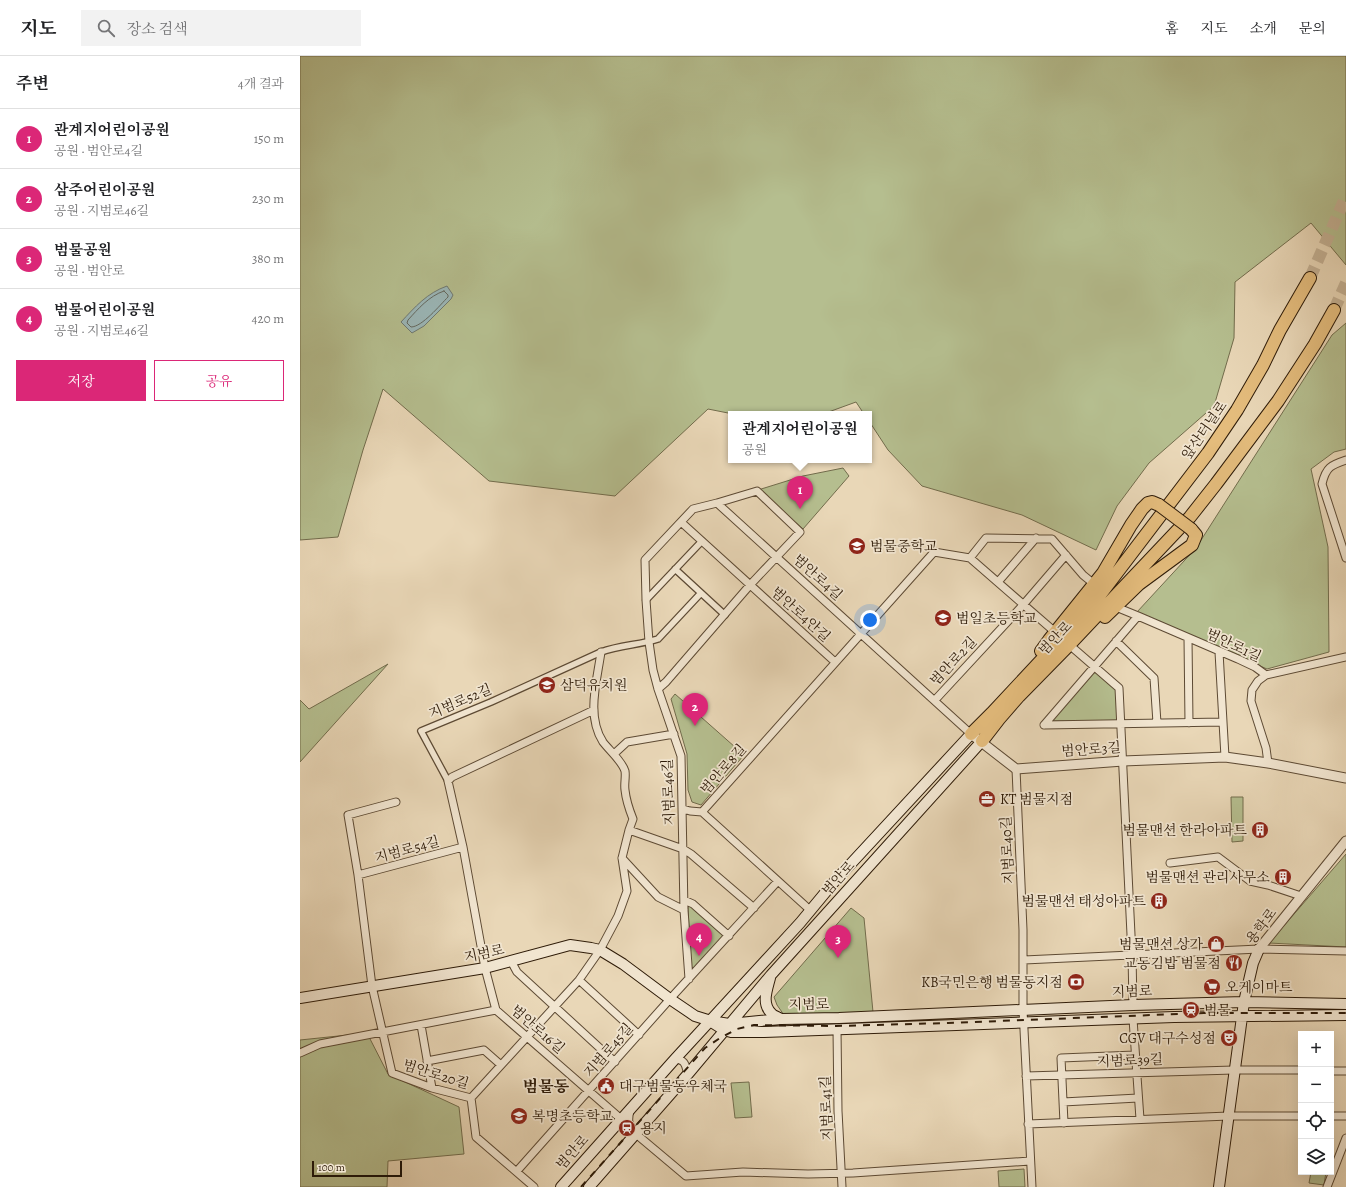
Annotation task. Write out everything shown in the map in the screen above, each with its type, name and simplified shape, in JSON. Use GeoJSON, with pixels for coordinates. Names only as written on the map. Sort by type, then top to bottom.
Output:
{"type":"FeatureCollection","features":[{"type":"Feature","properties":{"kind":"highway","name":"앞산터널로"},"geometry":{"type":"LineString","coordinates":[[1108,594],[1237,410],[1310,278]]}},
{"type":"Feature","properties":{"kind":"highway"},"geometry":{"type":"LineString","coordinates":[[1020,682],[1055,632],[1108,594],[1190,517],[1229,468],[1278,401],[1315,344],[1334,310]]}},
{"type":"Feature","properties":{"kind":"highway"},"geometry":{"type":"LineString","coordinates":[[1019,696],[1073,648],[1108,594],[1139,584],[1192,545],[1196,534],[1159,505],[1152,502],[1148,503],[1131,525],[1103,573],[1108,594]]}},
{"type":"Feature","properties":{"kind":"highway","name":"범안로"},"geometry":{"type":"LineString","coordinates":[[971,734],[1090,608],[1108,594]]}},
{"type":"Feature","properties":{"kind":"highway","name":"범안로"},"geometry":{"type":"LineString","coordinates":[[982,741],[1019,696],[1070,644],[1108,594]]}},
{"type":"Feature","properties":{"kind":"main road","name":"범안로"},"geometry":{"type":"LineString","coordinates":[[560,1187],[869,844],[971,734]]}},
{"type":"Feature","properties":{"kind":"main road","name":"범안로"},"geometry":{"type":"LineString","coordinates":[[589,1187],[688,1074],[771,975],[982,741]]}},
{"type":"Feature","properties":{"kind":"main road","name":"지범로"},"geometry":{"type":"LineString","coordinates":[[300,998],[485,968],[570,945],[600,950],[623,964],[695,1016],[727,1027],[781,1019],[838,1018],[1133,1005],[1244,1002],[1346,1004]]}},
{"type":"Feature","properties":{"kind":"main road","name":"용학로"},"geometry":{"type":"LineString","coordinates":[[1218,1187],[1229,1116],[1241,1016],[1253,963],[1259,949]]}},
{"type":"Feature","properties":{"kind":"main road"},"geometry":{"type":"LineString","coordinates":[[771,975],[765,996],[766,1005],[771,1014],[781,1019]]}},
{"type":"Feature","properties":{"kind":"main road"},"geometry":{"type":"LineString","coordinates":[[727,1027],[731,1032],[744,1032],[1133,1019],[1346,1015]]}},
{"type":"Feature","properties":{"kind":"street"},"geometry":{"type":"LineString","coordinates":[[1346,460],[1329,467],[1324,475],[1322,484],[1346,558]]}},
{"type":"Feature","properties":{"kind":"street","name":"범안로4안길"},"geometry":{"type":"LineString","coordinates":[[658,689],[666,682],[750,586],[800,532],[758,492],[717,503]]}},
{"type":"Feature","properties":{"kind":"street"},"geometry":{"type":"LineString","coordinates":[[681,522],[693,509],[717,503]]}},
{"type":"Feature","properties":{"kind":"street","name":"범안로4길"},"geometry":{"type":"LineString","coordinates":[[717,503],[971,734]]}},
{"type":"Feature","properties":{"kind":"street","name":"범안로4안길"},"geometry":{"type":"LineString","coordinates":[[681,522],[835,662]]}},
{"type":"Feature","properties":{"kind":"street","name":"지범로46길"},"geometry":{"type":"LineString","coordinates":[[681,522],[645,560],[649,642],[653,670],[681,756],[684,910],[690,979]]}},
{"type":"Feature","properties":{"kind":"street"},"geometry":{"type":"LineString","coordinates":[[970,558],[986,538],[1052,539],[1083,575],[1108,594]]}},
{"type":"Feature","properties":{"kind":"street"},"geometry":{"type":"LineString","coordinates":[[998,582],[1036,538]]}},
{"type":"Feature","properties":{"kind":"street"},"geometry":{"type":"LineString","coordinates":[[646,600],[702,541]]}},
{"type":"Feature","properties":{"kind":"street"},"geometry":{"type":"LineString","coordinates":[[861,633],[934,552],[970,558],[1055,632]]}},
{"type":"Feature","properties":{"kind":"street","name":"범안로2길"},"geometry":{"type":"LineString","coordinates":[[935,700],[1023,605],[1066,555]]}},
{"type":"Feature","properties":{"kind":"street"},"geometry":{"type":"LineString","coordinates":[[675,569],[725,615]]}},
{"type":"Feature","properties":{"kind":"street"},"geometry":{"type":"LineString","coordinates":[[649,642],[658,639],[701,593]]}},
{"type":"Feature","properties":{"kind":"street","name":"범안로1길"},"geometry":{"type":"LineString","coordinates":[[1108,594],[1138,616],[1255,667],[1266,675],[1346,656]]}},
{"type":"Feature","properties":{"kind":"street"},"geometry":{"type":"LineString","coordinates":[[1138,616],[1044,725],[1223,722]]}},
{"type":"Feature","properties":{"kind":"street","name":"범안로8길"},"geometry":{"type":"LineString","coordinates":[[810,910],[702,812],[861,633]]}},
{"type":"Feature","properties":{"kind":"street"},"geometry":{"type":"LineString","coordinates":[[1188,638],[1189,722]]}},
{"type":"Feature","properties":{"kind":"street"},"geometry":{"type":"LineString","coordinates":[[1116,641],[1154,678],[1157,723]]}},
{"type":"Feature","properties":{"kind":"street","name":"지범로52길"},"geometry":{"type":"LineString","coordinates":[[496,1010],[485,968],[464,848],[448,781],[421,731],[491,702],[601,652],[649,642]]}},
{"type":"Feature","properties":{"kind":"street"},"geometry":{"type":"LineString","coordinates":[[1073,648],[1119,688],[1132,954],[1133,1005]]}},
{"type":"Feature","properties":{"kind":"street"},"geometry":{"type":"LineString","coordinates":[[471,1098],[579,980],[600,950],[618,916],[627,891],[622,858],[633,819],[627,804],[625,771],[604,742],[596,727],[594,710],[601,652]]}},
{"type":"Feature","properties":{"kind":"street"},"geometry":{"type":"LineString","coordinates":[[1219,652],[1225,758]]}},
{"type":"Feature","properties":{"kind":"street"},"geometry":{"type":"LineString","coordinates":[[1266,675],[1258,681],[1252,690],[1251,701],[1266,748],[1268,763]]}},
{"type":"Feature","properties":{"kind":"street"},"geometry":{"type":"LineString","coordinates":[[448,781],[452,777],[594,710]]}},
{"type":"Feature","properties":{"kind":"street"},"geometry":{"type":"LineString","coordinates":[[614,754],[627,742],[674,734]]}},
{"type":"Feature","properties":{"kind":"street"},"geometry":{"type":"LineString","coordinates":[[971,734],[982,741],[1016,769]]}},
{"type":"Feature","properties":{"kind":"street","name":"범안로3길"},"geometry":{"type":"LineString","coordinates":[[1016,769],[1123,760],[1225,758],[1268,763],[1346,778]]}},
{"type":"Feature","properties":{"kind":"street","name":"지범로40길"},"geometry":{"type":"LineString","coordinates":[[1016,769],[1024,958]]}},
{"type":"Feature","properties":{"kind":"street"},"geometry":{"type":"LineString","coordinates":[[383,1032],[372,986],[358,875],[348,815],[396,802]]}},
{"type":"Feature","properties":{"kind":"street"},"geometry":{"type":"LineString","coordinates":[[683,809],[702,812]]}},
{"type":"Feature","properties":{"kind":"street","name":"지범로46길"},"geometry":{"type":"LineString","coordinates":[[629,830],[683,849],[691,854],[754,908]]}},
{"type":"Feature","properties":{"kind":"street","name":"용학로"},"geometry":{"type":"LineString","coordinates":[[1259,949],[1346,841]]}},
{"type":"Feature","properties":{"kind":"street","name":"지범로54길"},"geometry":{"type":"LineString","coordinates":[[358,875],[464,848]]}},
{"type":"Feature","properties":{"kind":"street"},"geometry":{"type":"LineString","coordinates":[[1170,863],[1218,857],[1250,881],[1268,885],[1301,896]]}},
{"type":"Feature","properties":{"kind":"street"},"geometry":{"type":"LineString","coordinates":[[622,858],[658,897],[684,910]]}},
{"type":"Feature","properties":{"kind":"street"},"geometry":{"type":"LineString","coordinates":[[670,999],[690,979],[778,881]]}},
{"type":"Feature","properties":{"kind":"street"},"geometry":{"type":"LineString","coordinates":[[684,900],[693,904],[729,936]]}},
{"type":"Feature","properties":{"kind":"street"},"geometry":{"type":"LineString","coordinates":[[1032,1187],[1023,1010],[1024,958],[1259,949],[1346,951]]}},
{"type":"Feature","properties":{"kind":"street"},"geometry":{"type":"LineString","coordinates":[[511,961],[517,972],[615,1062]]}},
{"type":"Feature","properties":{"kind":"street"},"geometry":{"type":"LineString","coordinates":[[579,980],[639,1035]]}},
{"type":"Feature","properties":{"kind":"street","name":"지범로45길"},"geometry":{"type":"LineString","coordinates":[[517,1171],[670,999]]}},
{"type":"Feature","properties":{"kind":"street","name":"범안로16길"},"geometry":{"type":"LineString","coordinates":[[300,1054],[320,1044],[496,1010],[621,1119]]}},
{"type":"Feature","properties":{"kind":"street"},"geometry":{"type":"LineString","coordinates":[[1133,1019],[1140,1120]]}},
{"type":"Feature","properties":{"kind":"street"},"geometry":{"type":"LineString","coordinates":[[421,1024],[432,1088]]}},
{"type":"Feature","properties":{"kind":"street","name":"지범로41길"},"geometry":{"type":"LineString","coordinates":[[837,1029],[838,1111],[842,1187]]}},
{"type":"Feature","properties":{"kind":"street","name":"범안로20길"},"geometry":{"type":"LineString","coordinates":[[383,1032],[392,1073],[432,1088],[471,1098],[476,1137],[534,1187]]}},
{"type":"Feature","properties":{"kind":"street"},"geometry":{"type":"LineString","coordinates":[[427,1061],[484,1050],[501,1065]]}},
{"type":"Feature","properties":{"kind":"street"},"geometry":{"type":"LineString","coordinates":[[1064,1123],[1061,1058],[1135,1055]]}},
{"type":"Feature","properties":{"kind":"street"},"geometry":{"type":"LineString","coordinates":[[675,1059],[681,1059],[685,1063],[688,1074]]}},
{"type":"Feature","properties":{"kind":"street"},"geometry":{"type":"LineString","coordinates":[[1234,1070],[1298,1070]]}},
{"type":"Feature","properties":{"kind":"street","name":"지범로39길"},"geometry":{"type":"LineString","coordinates":[[1026,1076],[1234,1070]]}},
{"type":"Feature","properties":{"kind":"street"},"geometry":{"type":"LineString","coordinates":[[1334,1071],[1346,1071]]}},
{"type":"Feature","properties":{"kind":"street"},"geometry":{"type":"LineString","coordinates":[[1063,1102],[1138,1098]]}},
{"type":"Feature","properties":{"kind":"street"},"geometry":{"type":"LineString","coordinates":[[632,1107],[628,1119],[630,1126],[636,1134],[686,1176],[743,1172],[808,1174],[842,1173],[1030,1161]]}},
{"type":"Feature","properties":{"kind":"street"},"geometry":{"type":"LineString","coordinates":[[1028,1124],[1229,1116],[1298,1116]]}},
{"type":"Feature","properties":{"kind":"street"},"geometry":{"type":"LineString","coordinates":[[1334,1116],[1346,1116]]}},
{"type":"Feature","properties":{"kind":"street"},"geometry":{"type":"LineString","coordinates":[[1327,1187],[1346,1138]]}},
{"type":"Feature","properties":{"kind":"green space"},"geometry":{"type":"Polygon","coordinates":[[[300,56],[1346,56],[1346,265],[1311,223],[1235,282],[1234,338],[1214,406],[1149,463],[1117,506],[1096,550],[1022,515],[922,486],[888,450],[872,426],[872,411],[862,411],[856,402],[831,411],[728,411],[728,413],[708,409],[615,496],[489,481],[383,389],[363,450],[338,537],[300,540],[300,56]]]}},
{"type":"Feature","properties":{"kind":"green space"},"geometry":{"type":"Polygon","coordinates":[[[1346,323],[1346,449],[1334,452],[1311,469],[1328,547],[1329,652],[1267,669],[1137,612],[1196,548],[1332,335],[1346,323]]]}},
{"type":"Feature","properties":{"kind":"green space"},"geometry":{"type":"Polygon","coordinates":[[[843,468],[849,476],[803,529],[758,490],[803,476],[843,468]]]}},
{"type":"Feature","properties":{"kind":"green space"},"geometry":{"type":"Polygon","coordinates":[[[388,664],[300,762],[300,700],[309,709],[388,664]]]}},
{"type":"Feature","properties":{"kind":"green space"},"geometry":{"type":"Polygon","coordinates":[[[1094,671],[1117,689],[1117,721],[1051,720],[1094,671]]]}},
{"type":"Feature","properties":{"kind":"green space"},"geometry":{"type":"Polygon","coordinates":[[[675,694],[744,755],[701,805],[692,802],[688,790],[687,754],[671,699],[675,694]]]}},
{"type":"Feature","properties":{"kind":"green space"},"geometry":{"type":"Polygon","coordinates":[[[1231,797],[1243,797],[1243,841],[1232,842],[1231,797]]]}},
{"type":"Feature","properties":{"kind":"green space"},"geometry":{"type":"Polygon","coordinates":[[[1346,854],[1346,947],[1269,943],[1346,854]]]}},
{"type":"Feature","properties":{"kind":"green space"},"geometry":{"type":"Polygon","coordinates":[[[691,905],[727,936],[691,976],[688,906],[691,905]]]}},
{"type":"Feature","properties":{"kind":"green space"},"geometry":{"type":"Polygon","coordinates":[[[851,908],[864,918],[873,1012],[784,1015],[777,1005],[774,997],[851,908]]]}},
{"type":"Feature","properties":{"kind":"green space"},"geometry":{"type":"Polygon","coordinates":[[[367,1033],[388,1074],[459,1107],[464,1154],[388,1161],[387,1187],[300,1187],[300,1040],[367,1033]]]}},
{"type":"Feature","properties":{"kind":"green space"},"geometry":{"type":"Polygon","coordinates":[[[749,1082],[752,1117],[735,1118],[731,1083],[749,1082]]]}},
{"type":"Feature","properties":{"kind":"green space"},"geometry":{"type":"Polygon","coordinates":[[[1024,1169],[1025,1187],[999,1187],[998,1171],[1024,1169]]]}},
{"type":"Feature","properties":{"kind":"green space"},"geometry":{"type":"Polygon","coordinates":[[[1310,1175],[1326,1175],[1324,1185],[1309,1183],[1310,1175]]]}},
{"type":"Feature","properties":{"kind":"water"},"geometry":{"type":"Polygon","coordinates":[[[447,286],[453,295],[451,299],[424,326],[412,333],[401,322],[416,306],[433,292],[447,286]]]}},
{"type":"Feature","properties":{"kind":"tunnel"},"geometry":{"type":"LineString","coordinates":[[1310,278],[1346,196]]}},
{"type":"Feature","properties":{"kind":"tunnel"},"geometry":{"type":"LineString","coordinates":[[1334,310],[1346,283]]}},
{"type":"Feature","properties":{"kind":"railway"},"geometry":{"type":"LineString","coordinates":[[581,1187],[705,1048],[737,1029],[754,1025],[836,1026],[1204,1013],[1346,1013]]}},
{"type":"Feature","properties":{"kind":"place","name":"관계지어린이공원"},"geometry":{"type":"Point","coordinates":[800,509]}},
{"type":"Feature","properties":{"kind":"place","name":"범물중학교"},"geometry":{"type":"Point","coordinates":[857,546]}},
{"type":"Feature","properties":{"kind":"place","name":"범일초등학교"},"geometry":{"type":"Point","coordinates":[943,618]}},
{"type":"Feature","properties":{"kind":"place","name":"삼덕유치원"},"geometry":{"type":"Point","coordinates":[547,685]}},
{"type":"Feature","properties":{"kind":"place","name":"삼주어린이공원"},"geometry":{"type":"Point","coordinates":[695,726]}},
{"type":"Feature","properties":{"kind":"place","name":"KT 범물지점"},"geometry":{"type":"Point","coordinates":[987,799]}},
{"type":"Feature","properties":{"kind":"place","name":"범물맨션 한라아파트"},"geometry":{"type":"Point","coordinates":[1260,830]}},
{"type":"Feature","properties":{"kind":"place","name":"범물맨션 관리사무소"},"geometry":{"type":"Point","coordinates":[1283,877]}},
{"type":"Feature","properties":{"kind":"place","name":"범물맨션 태성아파트"},"geometry":{"type":"Point","coordinates":[1159,901]}},
{"type":"Feature","properties":{"kind":"place","name":"범물맨션 상가"},"geometry":{"type":"Point","coordinates":[1216,944]}},
{"type":"Feature","properties":{"kind":"place","name":"범물어린이공원"},"geometry":{"type":"Point","coordinates":[699,956]}},
{"type":"Feature","properties":{"kind":"place","name":"범물공원"},"geometry":{"type":"Point","coordinates":[838,958]}},
{"type":"Feature","properties":{"kind":"place","name":"교동김밥 범물점"},"geometry":{"type":"Point","coordinates":[1234,963]}},
{"type":"Feature","properties":{"kind":"place","name":"KB국민은행 범물동지점"},"geometry":{"type":"Point","coordinates":[1076,982]}},
{"type":"Feature","properties":{"kind":"place","name":"오케이마트"},"geometry":{"type":"Point","coordinates":[1212,987]}},
{"type":"Feature","properties":{"kind":"place","name":"범물"},"geometry":{"type":"Point","coordinates":[1191,1010]}},
{"type":"Feature","properties":{"kind":"place","name":"CGV 대구수성점"},"geometry":{"type":"Point","coordinates":[1229,1038]}},
{"type":"Feature","properties":{"kind":"place","name":"대구범물동우체국"},"geometry":{"type":"Point","coordinates":[606,1086]}},
{"type":"Feature","properties":{"kind":"place","name":"복명초등학교"},"geometry":{"type":"Point","coordinates":[519,1116]}},
{"type":"Feature","properties":{"kind":"place","name":"용지"},"geometry":{"type":"Point","coordinates":[627,1128]}},
{"type":"Feature","properties":{"kind":"district","name":"범물동"},"geometry":{"type":"Point","coordinates":[546,1086]}}]}
